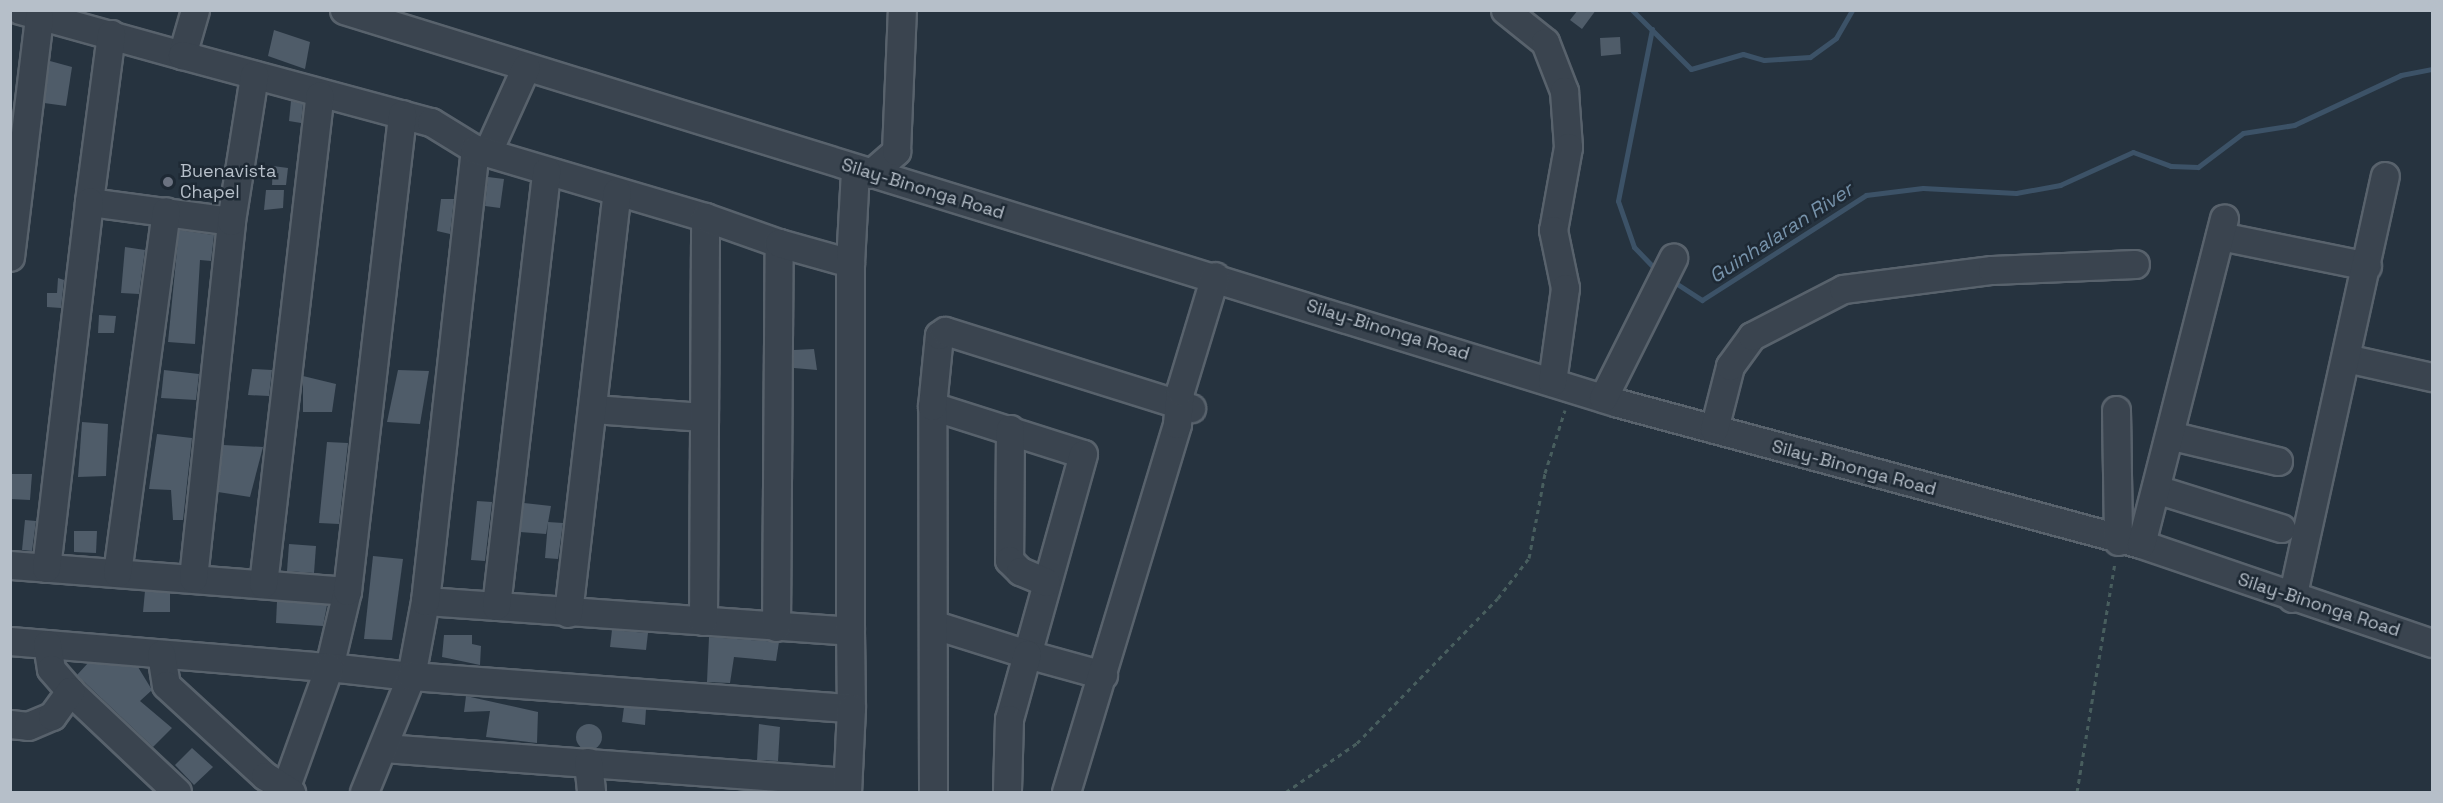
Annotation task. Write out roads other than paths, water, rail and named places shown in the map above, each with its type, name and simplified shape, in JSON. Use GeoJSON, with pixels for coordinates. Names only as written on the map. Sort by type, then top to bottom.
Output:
{"type":"FeatureCollection","features":[{"type":"Feature","properties":{"kind":"street"},"geometry":{"type":"LineString","coordinates":[[182,55],[195,10]]}},
{"type":"Feature","properties":{"kind":"street","name":"Silay-Binonga Road"},"geometry":{"type":"LineString","coordinates":[[344,10],[862,172],[1223,278],[1603,398],[2130,542],[2292,598],[2433,643]]}},
{"type":"Feature","properties":{"kind":"street"},"geometry":{"type":"LineString","coordinates":[[384,748],[588,762],[847,787],[851,708],[850,262],[862,172],[896,152],[902,10]]}},
{"type":"Feature","properties":{"kind":"street"},"geometry":{"type":"LineString","coordinates":[[1505,10],[1545,42],[1564,91],[1568,147],[1552,230],[1565,288],[1562,385]]}},
{"type":"Feature","properties":{"kind":"street"},"geometry":{"type":"LineString","coordinates":[[10,257],[30,14],[111,34],[320,95],[402,114],[442,127],[481,150],[705,217],[779,243],[850,262]]}},
{"type":"Feature","properties":{"kind":"street"},"geometry":{"type":"LineString","coordinates":[[46,568],[111,34]]}},
{"type":"Feature","properties":{"kind":"street"},"geometry":{"type":"LineString","coordinates":[[364,792],[384,748],[411,676],[425,601],[481,150],[526,67]]}},
{"type":"Feature","properties":{"kind":"street"},"geometry":{"type":"LineString","coordinates":[[193,578],[231,220],[255,75]]}},
{"type":"Feature","properties":{"kind":"street"},"geometry":{"type":"LineString","coordinates":[[263,584],[320,95]]}},
{"type":"Feature","properties":{"kind":"street"},"geometry":{"type":"LineString","coordinates":[[161,654],[166,685],[287,792],[328,667],[347,591],[402,114]]}},
{"type":"Feature","properties":{"kind":"street"},"geometry":{"type":"LineString","coordinates":[[496,606],[546,171]]}},
{"type":"Feature","properties":{"kind":"street"},"geometry":{"type":"LineString","coordinates":[[2292,598],[2385,176]]}},
{"type":"Feature","properties":{"kind":"street"},"geometry":{"type":"LineString","coordinates":[[568,613],[616,192]]}},
{"type":"Feature","properties":{"kind":"street"},"geometry":{"type":"LineString","coordinates":[[90,202],[231,220]]}},
{"type":"Feature","properties":{"kind":"street"},"geometry":{"type":"LineString","coordinates":[[117,573],[166,211]]}},
{"type":"Feature","properties":{"kind":"street"},"geometry":{"type":"LineString","coordinates":[[703,621],[705,217]]}},
{"type":"Feature","properties":{"kind":"street"},"geometry":{"type":"LineString","coordinates":[[2130,542],[2159,490],[2222,227],[2367,266]]}},
{"type":"Feature","properties":{"kind":"street"},"geometry":{"type":"LineString","coordinates":[[776,627],[779,243]]}},
{"type":"Feature","properties":{"kind":"street"},"geometry":{"type":"LineString","coordinates":[[1714,429],[1730,366],[1752,336],[1843,289],[1992,270],[2135,264]]}},
{"type":"Feature","properties":{"kind":"street"},"geometry":{"type":"LineString","coordinates":[[1603,398],[1667,270]]}},
{"type":"Feature","properties":{"kind":"street"},"geometry":{"type":"LineString","coordinates":[[1066,792],[1223,278]]}},
{"type":"Feature","properties":{"kind":"street"},"geometry":{"type":"LineString","coordinates":[[933,792],[932,406],[937,338],[945,332],[1182,412]]}},
{"type":"Feature","properties":{"kind":"street"},"geometry":{"type":"LineString","coordinates":[[2346,358],[2433,377]]}},
{"type":"Feature","properties":{"kind":"street"},"geometry":{"type":"LineString","coordinates":[[932,406],[1079,450],[1084,458],[1046,582],[1009,719],[1007,792]]}},
{"type":"Feature","properties":{"kind":"street"},"geometry":{"type":"LineString","coordinates":[[593,409],[703,417]]}},
{"type":"Feature","properties":{"kind":"street"},"geometry":{"type":"LineString","coordinates":[[2116,410],[2130,542]]}},
{"type":"Feature","properties":{"kind":"street"},"geometry":{"type":"LineString","coordinates":[[1010,429],[1009,560],[1020,572],[1046,582]]}},
{"type":"Feature","properties":{"kind":"street"},"geometry":{"type":"LineString","coordinates":[[2173,436],[2278,461]]}},
{"type":"Feature","properties":{"kind":"street"},"geometry":{"type":"LineString","coordinates":[[2159,490],[2281,528]]}},
{"type":"Feature","properties":{"kind":"street"},"geometry":{"type":"LineString","coordinates":[[10,565],[347,591]]}},
{"type":"Feature","properties":{"kind":"street"},"geometry":{"type":"LineString","coordinates":[[425,601],[568,613],[850,631]]}},
{"type":"Feature","properties":{"kind":"street"},"geometry":{"type":"LineString","coordinates":[[934,626],[1103,675]]}},
{"type":"Feature","properties":{"kind":"street"},"geometry":{"type":"LineString","coordinates":[[10,641],[411,676],[851,708]]}},
{"type":"Feature","properties":{"kind":"street"},"geometry":{"type":"LineString","coordinates":[[47,644],[51,669],[70,691],[177,792]]}},
{"type":"Feature","properties":{"kind":"street"},"geometry":{"type":"LineString","coordinates":[[10,724],[28,726],[52,716],[70,691]]}},
{"type":"Feature","properties":{"kind":"street"},"geometry":{"type":"LineString","coordinates":[[588,762],[591,792]]}},
{"type":"Feature","properties":{"kind":"waterway"},"geometry":{"type":"LineString","coordinates":[[1632,10],[1691,69],[1743,54],[1764,60],[1810,57],[1836,38],[1852,10]]}},
{"type":"Feature","properties":{"kind":"waterway","name":"Guinhalaran River"},"geometry":{"type":"LineString","coordinates":[[1652,29],[1618,201],[1634,247],[1658,272]]}},
{"type":"Feature","properties":{"kind":"waterway","name":"Guinhalaran River"},"geometry":{"type":"LineString","coordinates":[[1671,280],[1702,300],[1866,195],[1923,188],[2016,193],[2060,185],[2133,152],[2171,166],[2198,167],[2243,133],[2294,125],[2401,75],[2432,69]]}},
{"type":"Feature","properties":{"kind":"place","name":"Buenavista Chapel"},"geometry":{"type":"Point","coordinates":[168,182]}}]}
